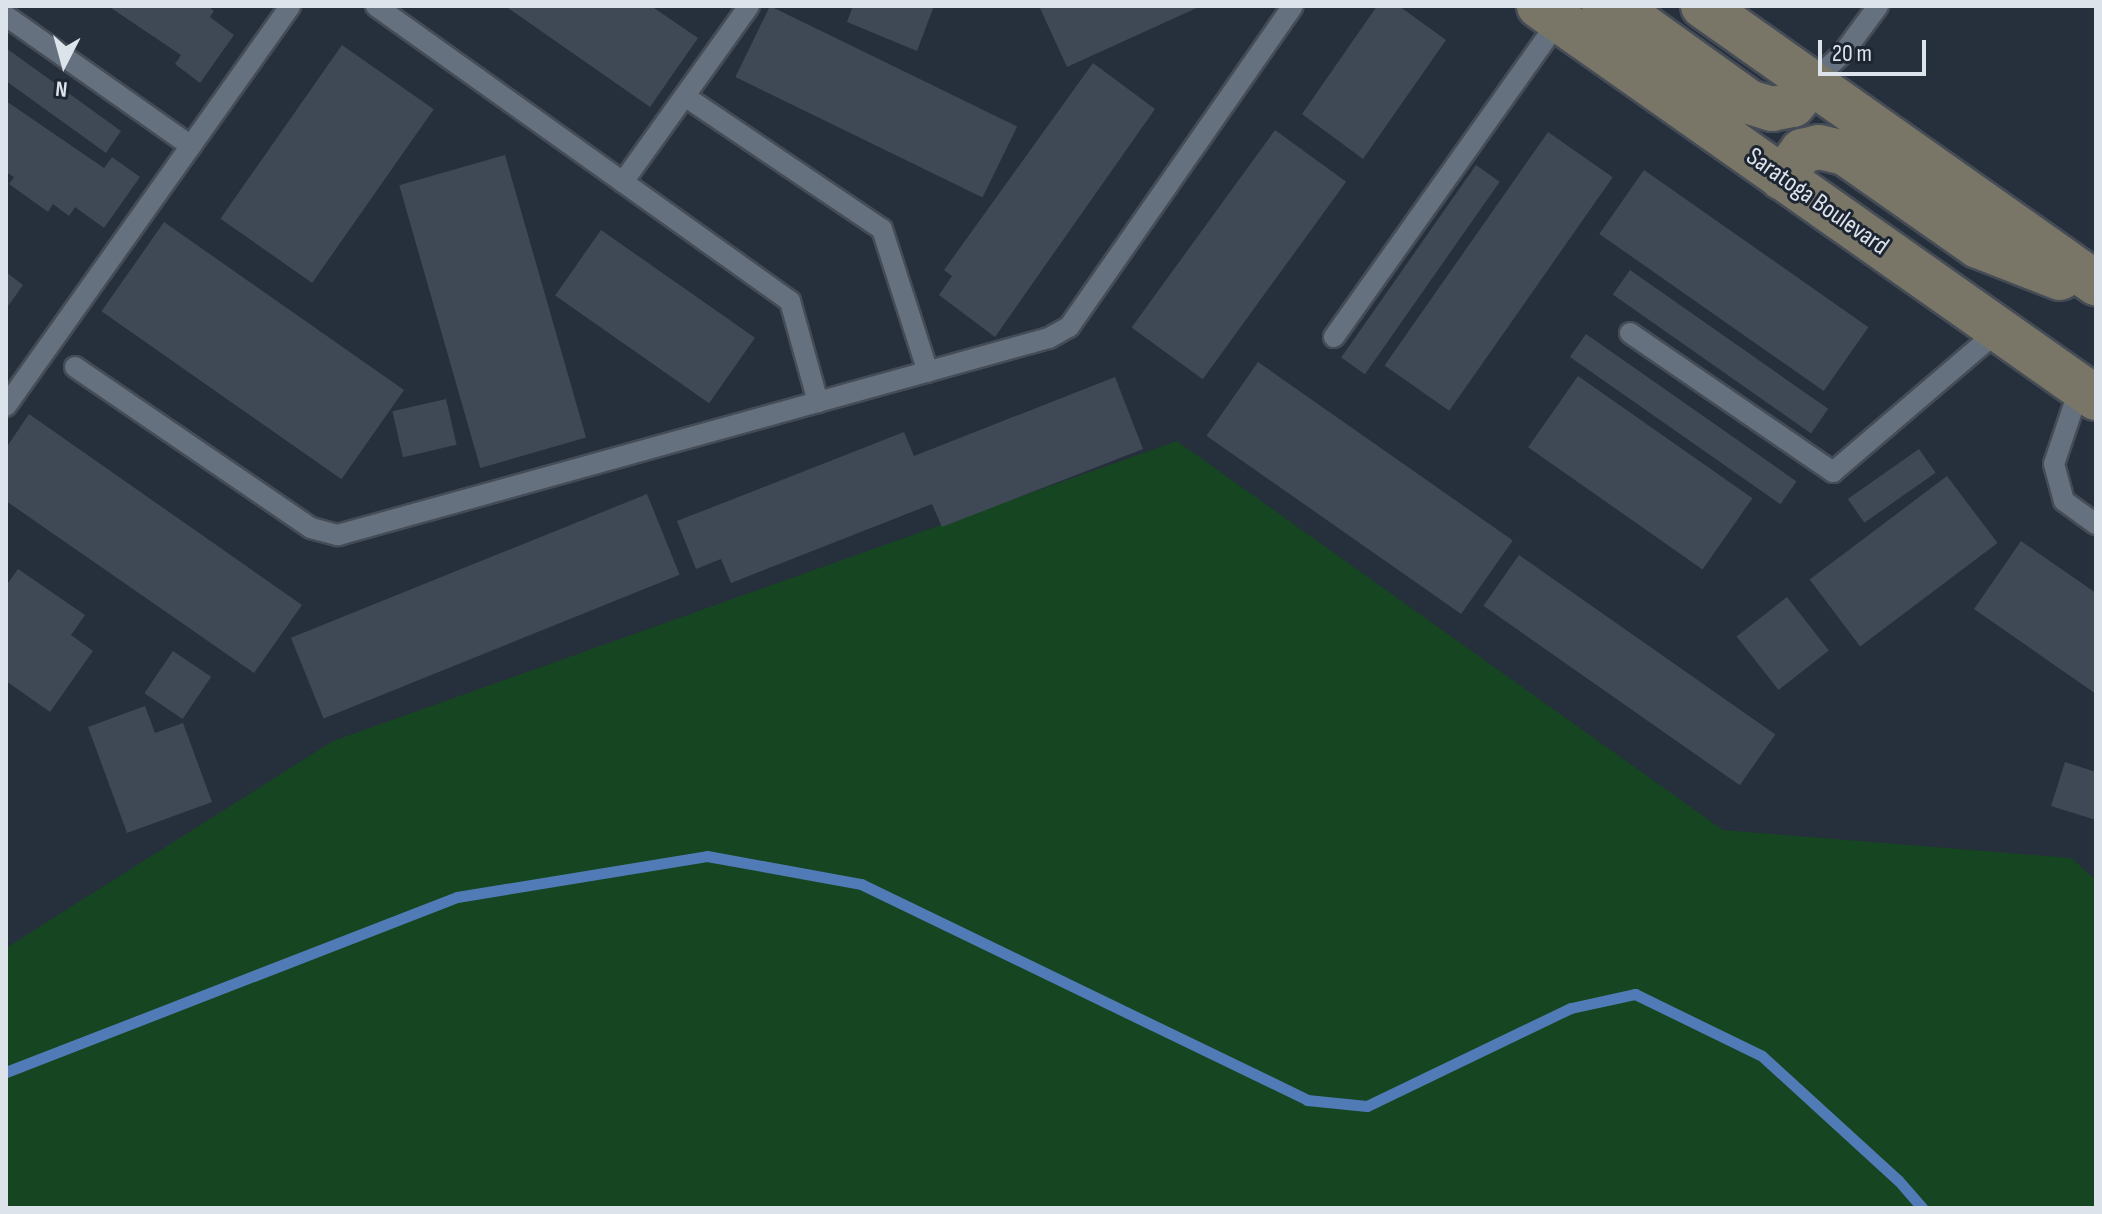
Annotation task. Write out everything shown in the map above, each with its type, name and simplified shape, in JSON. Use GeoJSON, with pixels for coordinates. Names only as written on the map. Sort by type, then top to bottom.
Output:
{"type":"FeatureCollection","features":[{"type":"Feature","properties":{"kind":"main road"},"geometry":{"type":"LineString","coordinates":[[1604,6],[1622,11],[1749,102],[1772,109],[1793,105],[1811,83]]}},
{"type":"Feature","properties":{"kind":"main road"},"geometry":{"type":"LineString","coordinates":[[1703,6],[2096,283]]}},
{"type":"Feature","properties":{"kind":"main road","name":"Saratoga Boulevard"},"geometry":{"type":"LineString","coordinates":[[1549,13],[2088,392]]}},
{"type":"Feature","properties":{"kind":"main road"},"geometry":{"type":"LineString","coordinates":[[1782,178],[1802,151],[1819,147],[1845,153],[1978,246],[2096,292]]}},
{"type":"Feature","properties":{"kind":"lane"},"geometry":{"type":"LineString","coordinates":[[6,406],[290,6]]}},
{"type":"Feature","properties":{"kind":"lane"},"geometry":{"type":"LineString","coordinates":[[376,6],[790,301],[818,402]]}},
{"type":"Feature","properties":{"kind":"lane"},"geometry":{"type":"LineString","coordinates":[[623,182],[749,6]]}},
{"type":"Feature","properties":{"kind":"lane"},"geometry":{"type":"LineString","coordinates":[[75,367],[311,528],[338,535],[1049,338],[1069,327],[1293,6]]}},
{"type":"Feature","properties":{"kind":"lane"},"geometry":{"type":"LineString","coordinates":[[1811,83],[1844,52],[1878,6]]}},
{"type":"Feature","properties":{"kind":"lane"},"geometry":{"type":"LineString","coordinates":[[1334,337],[1549,13]]}},
{"type":"Feature","properties":{"kind":"lane"},"geometry":{"type":"LineString","coordinates":[[6,16],[191,146]]}},
{"type":"Feature","properties":{"kind":"lane"},"geometry":{"type":"LineString","coordinates":[[686,97],[882,229],[889,237],[928,372]]}},
{"type":"Feature","properties":{"kind":"lane"},"geometry":{"type":"LineString","coordinates":[[1630,333],[1833,472],[1999,330]]}},
{"type":"Feature","properties":{"kind":"lane"},"geometry":{"type":"LineString","coordinates":[[2088,392],[2054,464],[2064,501],[2096,524]]}},
{"type":"Feature","properties":{"kind":"green space"},"geometry":{"type":"Polygon","coordinates":[[[1177,441],[1723,830],[2071,858],[2096,880],[2096,1208],[6,1208],[6,948],[333,741],[1177,441]]]}},
{"type":"Feature","properties":{"kind":"building"},"geometry":{"type":"Polygon","coordinates":[[[108,6],[208,6],[214,11],[210,17],[234,35],[200,83],[175,64],[181,55],[108,6]]]}},
{"type":"Feature","properties":{"kind":"building"},"geometry":{"type":"Polygon","coordinates":[[[505,6],[651,6],[698,38],[650,107],[505,6]]]}},
{"type":"Feature","properties":{"kind":"building"},"geometry":{"type":"Polygon","coordinates":[[[770,6],[1017,127],[983,198],[735,77],[770,6]]]}},
{"type":"Feature","properties":{"kind":"building"},"geometry":{"type":"Polygon","coordinates":[[[853,6],[934,6],[917,51],[847,22],[853,6]]]}},
{"type":"Feature","properties":{"kind":"building"},"geometry":{"type":"Polygon","coordinates":[[[1039,6],[1201,6],[1067,67],[1039,6]]]}},
{"type":"Feature","properties":{"kind":"building"},"geometry":{"type":"Polygon","coordinates":[[[1377,6],[1399,6],[1446,40],[1363,159],[1302,114],[1377,6]]]}},
{"type":"Feature","properties":{"kind":"building"},"geometry":{"type":"Polygon","coordinates":[[[342,45],[434,109],[312,283],[220,219],[342,45]]]}},
{"type":"Feature","properties":{"kind":"building"},"geometry":{"type":"Polygon","coordinates":[[[6,48],[121,131],[106,153],[6,81],[6,48]]]}},
{"type":"Feature","properties":{"kind":"building"},"geometry":{"type":"Polygon","coordinates":[[[1093,63],[1155,109],[995,337],[939,295],[952,276],[944,270],[1093,63]]]}},
{"type":"Feature","properties":{"kind":"building"},"geometry":{"type":"Polygon","coordinates":[[[6,101],[104,168],[112,157],[140,177],[104,228],[75,207],[69,216],[53,204],[48,212],[9,184],[14,177],[6,172],[6,101]]]}},
{"type":"Feature","properties":{"kind":"building"},"geometry":{"type":"Polygon","coordinates":[[[1275,130],[1346,182],[1203,379],[1132,327],[1275,130]]]}},
{"type":"Feature","properties":{"kind":"building"},"geometry":{"type":"Polygon","coordinates":[[[1548,132],[1613,177],[1449,411],[1385,365],[1548,132]]]}},
{"type":"Feature","properties":{"kind":"building"},"geometry":{"type":"Polygon","coordinates":[[[505,155],[586,438],[480,468],[399,185],[505,155]]]}},
{"type":"Feature","properties":{"kind":"building"},"geometry":{"type":"Polygon","coordinates":[[[1476,165],[1500,182],[1365,374],[1341,358],[1476,165]]]}},
{"type":"Feature","properties":{"kind":"building"},"geometry":{"type":"Polygon","coordinates":[[[1644,170],[1868,327],[1824,391],[1599,234],[1644,170]]]}},
{"type":"Feature","properties":{"kind":"building"},"geometry":{"type":"Polygon","coordinates":[[[164,222],[404,390],[341,479],[101,311],[164,222]]]}},
{"type":"Feature","properties":{"kind":"building"},"geometry":{"type":"Polygon","coordinates":[[[601,230],[755,338],[709,403],[555,296],[601,230]]]}},
{"type":"Feature","properties":{"kind":"building"},"geometry":{"type":"Polygon","coordinates":[[[1630,270],[1828,409],[1811,433],[1613,295],[1630,270]]]}},
{"type":"Feature","properties":{"kind":"building"},"geometry":{"type":"Polygon","coordinates":[[[6,272],[23,285],[6,309],[6,272]]]}},
{"type":"Feature","properties":{"kind":"building"},"geometry":{"type":"Polygon","coordinates":[[[1586,334],[1797,481],[1780,504],[1570,357],[1586,334]]]}},
{"type":"Feature","properties":{"kind":"building"},"geometry":{"type":"Polygon","coordinates":[[[1258,362],[1513,540],[1461,614],[1206,436],[1258,362]]]}},
{"type":"Feature","properties":{"kind":"building"},"geometry":{"type":"Polygon","coordinates":[[[1578,376],[1752,498],[1703,569],[1528,447],[1578,376]]]}},
{"type":"Feature","properties":{"kind":"building"},"geometry":{"type":"Polygon","coordinates":[[[1115,377],[1143,449],[942,527],[932,504],[731,583],[721,559],[696,569],[677,521],[904,432],[914,456],[1115,377]]]}},
{"type":"Feature","properties":{"kind":"building"},"geometry":{"type":"Polygon","coordinates":[[[446,399],[457,445],[403,457],[392,411],[446,399]]]}},
{"type":"Feature","properties":{"kind":"building"},"geometry":{"type":"Polygon","coordinates":[[[29,414],[302,605],[254,673],[6,501],[6,448],[29,414]]]}},
{"type":"Feature","properties":{"kind":"building"},"geometry":{"type":"Polygon","coordinates":[[[1919,449],[1936,473],[1864,523],[1848,499],[1919,449]]]}},
{"type":"Feature","properties":{"kind":"building"},"geometry":{"type":"Polygon","coordinates":[[[1947,476],[1998,543],[1860,647],[1810,580],[1947,476]]]}},
{"type":"Feature","properties":{"kind":"building"},"geometry":{"type":"Polygon","coordinates":[[[647,494],[680,575],[324,719],[291,638],[647,494]]]}},
{"type":"Feature","properties":{"kind":"building"},"geometry":{"type":"Polygon","coordinates":[[[2021,541],[2096,593],[2096,694],[1974,609],[2021,541]]]}},
{"type":"Feature","properties":{"kind":"building"},"geometry":{"type":"Polygon","coordinates":[[[1519,555],[1775,735],[1740,785],[1483,606],[1519,555]]]}},
{"type":"Feature","properties":{"kind":"building"},"geometry":{"type":"Polygon","coordinates":[[[18,569],[85,615],[71,635],[93,651],[50,712],[6,681],[6,586],[18,569]]]}},
{"type":"Feature","properties":{"kind":"building"},"geometry":{"type":"Polygon","coordinates":[[[1787,597],[1829,651],[1778,690],[1737,636],[1787,597]]]}},
{"type":"Feature","properties":{"kind":"building"},"geometry":{"type":"Polygon","coordinates":[[[173,651],[211,677],[183,719],[144,693],[173,651]]]}},
{"type":"Feature","properties":{"kind":"building"},"geometry":{"type":"Polygon","coordinates":[[[145,706],[155,733],[183,723],[212,802],[127,833],[88,727],[145,706]]]}},
{"type":"Feature","properties":{"kind":"building"},"geometry":{"type":"Polygon","coordinates":[[[2065,762],[2096,772],[2096,820],[2051,806],[2065,762]]]}},
{"type":"Feature","properties":{"kind":"waterway"},"geometry":{"type":"LineString","coordinates":[[6,1072],[457,897],[707,856],[861,884],[1307,1100],[1367,1106],[1571,1008],[1635,994],[1762,1056],[1898,1180],[1922,1208]]}}]}
